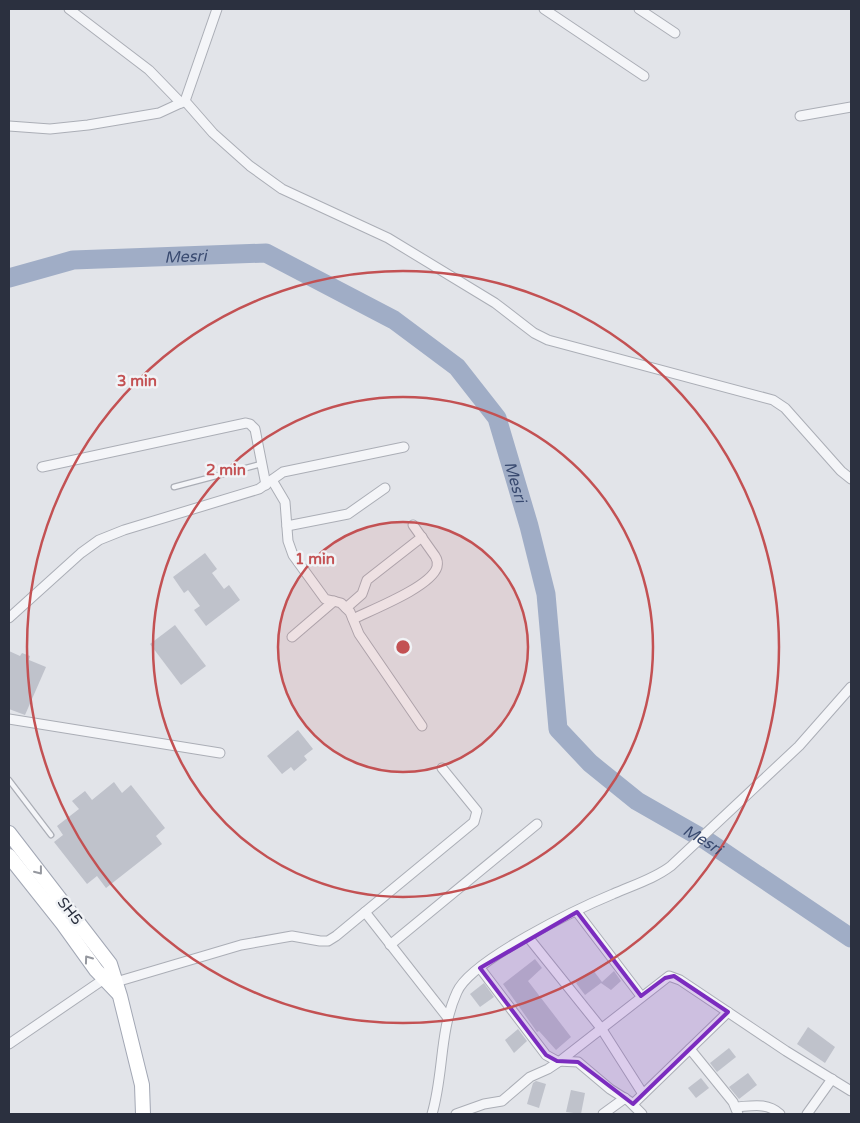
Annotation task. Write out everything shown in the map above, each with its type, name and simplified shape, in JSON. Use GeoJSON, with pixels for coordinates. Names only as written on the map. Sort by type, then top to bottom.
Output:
{"type":"FeatureCollection","features":[{"type":"Feature","properties":{"kind":"main road","name":"SH5"},"geometry":{"type":"LineString","coordinates":[[9,833],[110,964],[113,982],[142,1085],[143,1114]]}},
{"type":"Feature","properties":{"kind":"main road","name":"SH5"},"geometry":{"type":"LineString","coordinates":[[9,856],[113,982]]}},
{"type":"Feature","properties":{"kind":"street"},"geometry":{"type":"LineString","coordinates":[[69,9],[149,70],[250,166],[282,189],[388,238],[495,303],[534,333],[548,340],[708,381],[780,403],[851,479]]}},
{"type":"Feature","properties":{"kind":"street"},"geometry":{"type":"LineString","coordinates":[[9,126],[50,129],[88,126],[159,113],[183,102],[217,9]]}},
{"type":"Feature","properties":{"kind":"street"},"geometry":{"type":"LineString","coordinates":[[544,9],[560,13],[644,76]]}},
{"type":"Feature","properties":{"kind":"street"},"geometry":{"type":"LineString","coordinates":[[640,9],[675,33]]}},
{"type":"Feature","properties":{"kind":"street"},"geometry":{"type":"LineString","coordinates":[[800,116],[851,107]]}},
{"type":"Feature","properties":{"kind":"street"},"geometry":{"type":"LineString","coordinates":[[42,467],[246,423],[250,424],[255,429],[261,464],[268,482],[285,502],[288,541],[293,555],[325,599],[341,603],[346,608],[359,634],[422,726]]}},
{"type":"Feature","properties":{"kind":"street"},"geometry":{"type":"LineString","coordinates":[[9,618],[34,598],[81,553],[99,540],[124,530],[242,495],[283,472],[404,447]]}},
{"type":"Feature","properties":{"kind":"street"},"geometry":{"type":"LineString","coordinates":[[287,526],[348,514],[385,488]]}},
{"type":"Feature","properties":{"kind":"street"},"geometry":{"type":"LineString","coordinates":[[353,619],[408,593],[438,567],[437,561],[413,525]]}},
{"type":"Feature","properties":{"kind":"street"},"geometry":{"type":"LineString","coordinates":[[346,608],[362,594],[367,580],[422,537]]}},
{"type":"Feature","properties":{"kind":"street"},"geometry":{"type":"LineString","coordinates":[[292,637],[334,601]]}},
{"type":"Feature","properties":{"kind":"street"},"geometry":{"type":"LineString","coordinates":[[432,1114],[448,1018],[458,989],[480,968],[528,937],[611,894],[657,875],[671,866],[783,760],[851,687]]}},
{"type":"Feature","properties":{"kind":"street"},"geometry":{"type":"LineString","coordinates":[[9,719],[220,753]]}},
{"type":"Feature","properties":{"kind":"street"},"geometry":{"type":"LineString","coordinates":[[9,1044],[113,982],[241,945],[292,936],[328,941],[474,822],[478,816],[477,811],[442,768]]}},
{"type":"Feature","properties":{"kind":"street"},"geometry":{"type":"LineString","coordinates":[[390,945],[537,824]]}},
{"type":"Feature","properties":{"kind":"street"},"geometry":{"type":"LineString","coordinates":[[365,912],[448,1018]]}},
{"type":"Feature","properties":{"kind":"street"},"geometry":{"type":"LineString","coordinates":[[577,912],[641,996]]}},
{"type":"Feature","properties":{"kind":"street"},"geometry":{"type":"LineString","coordinates":[[528,937],[601,1028],[643,1094]]}},
{"type":"Feature","properties":{"kind":"street"},"geometry":{"type":"LineString","coordinates":[[480,968],[546,1055],[560,1061],[578,1062],[610,1089],[633,1104],[642,1114]]}},
{"type":"Feature","properties":{"kind":"street"},"geometry":{"type":"LineString","coordinates":[[456,1114],[484,1104],[502,1101],[530,1077],[548,1070],[560,1061],[664,978],[674,976],[851,1091]]}},
{"type":"Feature","properties":{"kind":"street"},"geometry":{"type":"LineString","coordinates":[[633,1104],[728,1012]]}},
{"type":"Feature","properties":{"kind":"street"},"geometry":{"type":"LineString","coordinates":[[690,1049],[737,1111],[762,1105],[770,1106],[780,1114]]}},
{"type":"Feature","properties":{"kind":"street"},"geometry":{"type":"LineString","coordinates":[[807,1114],[832,1080]]}},
{"type":"Feature","properties":{"kind":"street"},"geometry":{"type":"LineString","coordinates":[[603,1114],[625,1098]]}},
{"type":"Feature","properties":{"kind":"lane"},"geometry":{"type":"LineString","coordinates":[[174,487],[261,464]]}},
{"type":"Feature","properties":{"kind":"lane"},"geometry":{"type":"LineString","coordinates":[[9,780],[51,835]]}},
{"type":"Feature","properties":{"kind":"highlighted area"},"geometry":{"type":"Polygon","coordinates":[[[577,912],[641,996],[665,978],[674,976],[728,1012],[633,1104],[578,1062],[557,1061],[546,1055],[480,968],[577,912]]]}},
{"type":"Feature","properties":{"kind":"building"},"geometry":{"type":"Polygon","coordinates":[[[205,553],[217,569],[212,573],[224,589],[229,585],[240,600],[206,626],[194,610],[200,606],[188,590],[184,593],[173,577],[205,553]]]}},
{"type":"Feature","properties":{"kind":"building"},"geometry":{"type":"Polygon","coordinates":[[[175,625],[206,666],[181,685],[150,644],[175,625]]]}},
{"type":"Feature","properties":{"kind":"building"},"geometry":{"type":"Polygon","coordinates":[[[9,651],[20,656],[22,653],[30,656],[29,660],[46,667],[25,715],[9,709],[9,651]]]}},
{"type":"Feature","properties":{"kind":"building"},"geometry":{"type":"Polygon","coordinates":[[[298,730],[313,749],[304,756],[307,760],[294,771],[291,767],[282,774],[267,756],[298,730]]]}},
{"type":"Feature","properties":{"kind":"building"},"geometry":{"type":"Polygon","coordinates":[[[114,782],[122,793],[131,785],[165,828],[156,836],[162,844],[106,888],[97,876],[87,884],[54,842],[63,835],[57,826],[79,809],[72,801],[85,791],[92,800],[114,782]]]}},
{"type":"Feature","properties":{"kind":"building"},"geometry":{"type":"Polygon","coordinates":[[[535,959],[542,968],[528,981],[571,1037],[556,1050],[539,1031],[537,1032],[503,984],[535,959]]]}},
{"type":"Feature","properties":{"kind":"building"},"geometry":{"type":"Polygon","coordinates":[[[593,970],[602,982],[614,971],[621,981],[611,990],[601,983],[585,995],[576,983],[593,970]]]}},
{"type":"Feature","properties":{"kind":"building"},"geometry":{"type":"Polygon","coordinates":[[[484,983],[494,997],[480,1007],[470,994],[484,983]]]}},
{"type":"Feature","properties":{"kind":"building"},"geometry":{"type":"Polygon","coordinates":[[[808,1027],[835,1047],[825,1063],[797,1044],[808,1027]]]}},
{"type":"Feature","properties":{"kind":"building"},"geometry":{"type":"Polygon","coordinates":[[[518,1029],[527,1041],[514,1053],[505,1040],[518,1029]]]}},
{"type":"Feature","properties":{"kind":"building"},"geometry":{"type":"Polygon","coordinates":[[[729,1048],[736,1057],[717,1072],[710,1063],[729,1048]]]}},
{"type":"Feature","properties":{"kind":"building"},"geometry":{"type":"Polygon","coordinates":[[[748,1073],[757,1085],[739,1099],[729,1087],[748,1073]]]}},
{"type":"Feature","properties":{"kind":"building"},"geometry":{"type":"Polygon","coordinates":[[[701,1078],[709,1088],[696,1098],[688,1088],[701,1078]]]}},
{"type":"Feature","properties":{"kind":"building"},"geometry":{"type":"Polygon","coordinates":[[[536,1081],[546,1084],[539,1108],[527,1104],[533,1083],[536,1081]]]}},
{"type":"Feature","properties":{"kind":"building"},"geometry":{"type":"Polygon","coordinates":[[[571,1090],[585,1093],[581,1114],[566,1112],[571,1090]]]}},
{"type":"Feature","properties":{"kind":"waterway","name":"Mesri"},"geometry":{"type":"LineString","coordinates":[[9,278],[73,260],[266,253],[394,320],[457,367],[497,418],[529,526],[546,594],[558,729],[590,763],[637,801],[707,841],[851,938]]}}]}
